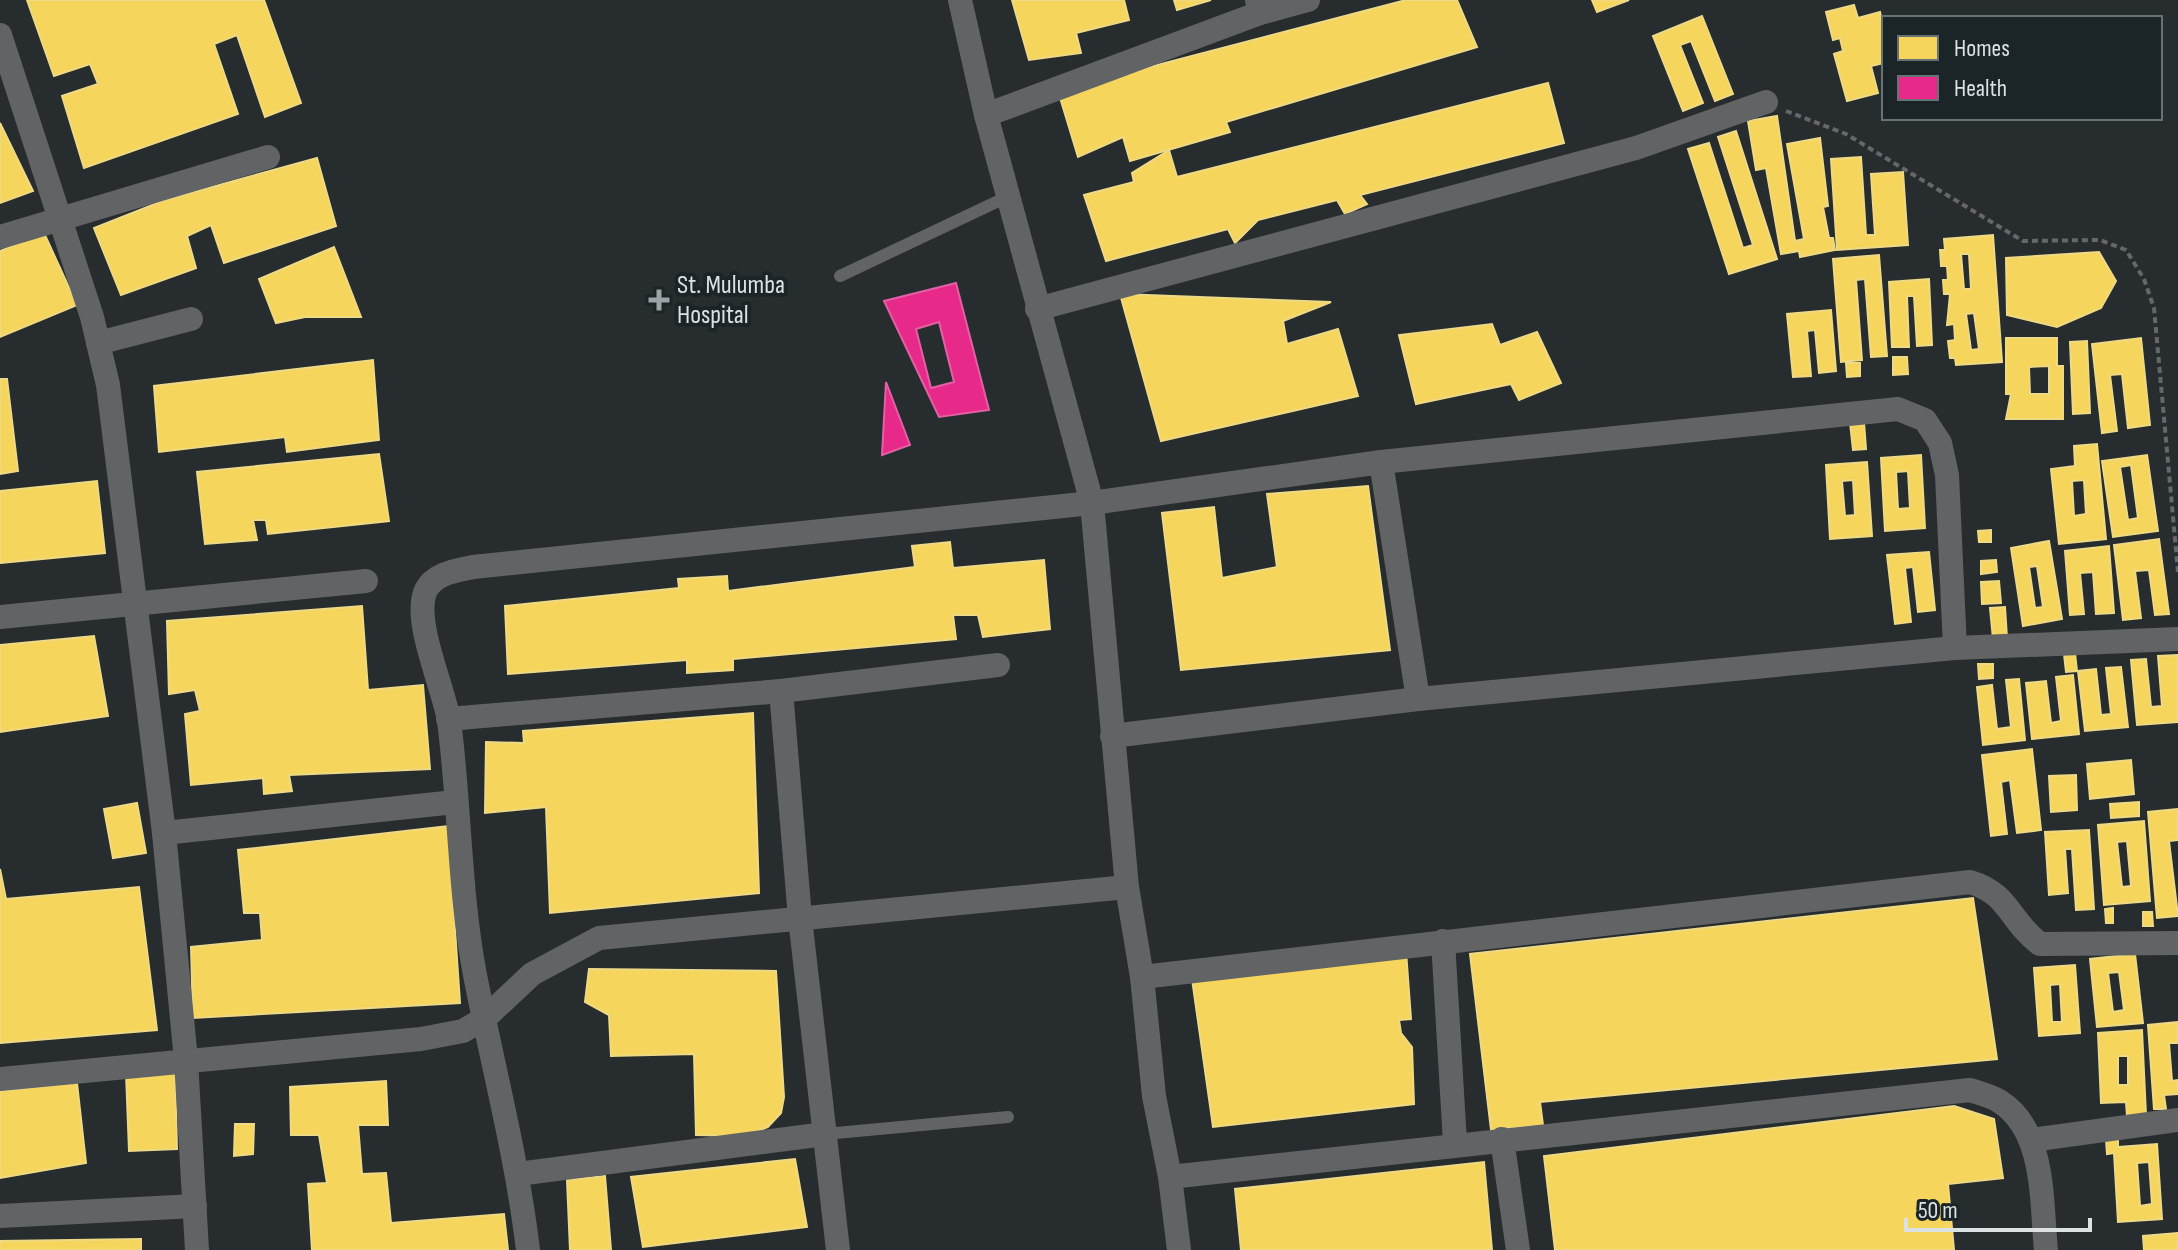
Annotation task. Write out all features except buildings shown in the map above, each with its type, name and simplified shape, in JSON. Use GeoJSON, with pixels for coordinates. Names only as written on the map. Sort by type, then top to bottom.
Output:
{"type":"FeatureCollection","features":[{"type":"Feature","properties":{"kind":"street"},"geometry":{"type":"LineString","coordinates":[[960,0],[986,115],[1092,503],[1127,887],[1142,977],[1154,1096],[1170,1177],[1179,1250]]}},
{"type":"Feature","properties":{"kind":"street"},"geometry":{"type":"LineString","coordinates":[[986,115],[1259,7],[1308,0]]}},
{"type":"Feature","properties":{"kind":"street"},"geometry":{"type":"LineString","coordinates":[[0,35],[98,343],[108,385],[164,833],[186,1060],[197,1250]]}},
{"type":"Feature","properties":{"kind":"street"},"geometry":{"type":"LineString","coordinates":[[1037,309],[1636,148],[1766,102]]}},
{"type":"Feature","properties":{"kind":"street"},"geometry":{"type":"LineString","coordinates":[[0,237],[268,157]]}},
{"type":"Feature","properties":{"kind":"street"},"geometry":{"type":"LineString","coordinates":[[98,343],[191,319]]}},
{"type":"Feature","properties":{"kind":"street"},"geometry":{"type":"LineString","coordinates":[[528,1250],[518,1174],[467,919],[448,719],[424,619],[425,592],[433,580],[445,574],[473,567],[1092,503],[1381,462],[1898,409],[1925,420],[1940,443],[1947,475],[1955,648]]}},
{"type":"Feature","properties":{"kind":"street"},"geometry":{"type":"LineString","coordinates":[[1381,462],[1418,699]]}},
{"type":"Feature","properties":{"kind":"street"},"geometry":{"type":"LineString","coordinates":[[0,617],[366,581]]}},
{"type":"Feature","properties":{"kind":"street"},"geometry":{"type":"LineString","coordinates":[[1112,736],[1418,699],[1955,648],[2178,639]]}},
{"type":"Feature","properties":{"kind":"street"},"geometry":{"type":"LineString","coordinates":[[448,719],[781,691],[998,665]]}},
{"type":"Feature","properties":{"kind":"street"},"geometry":{"type":"LineString","coordinates":[[781,691],[800,918],[838,1250]]}},
{"type":"Feature","properties":{"kind":"street"},"geometry":{"type":"LineString","coordinates":[[164,833],[455,802]]}},
{"type":"Feature","properties":{"kind":"street"},"geometry":{"type":"LineString","coordinates":[[1142,977],[1970,882],[1991,888],[1999,895],[2022,931],[2040,944],[2178,943]]}},
{"type":"Feature","properties":{"kind":"street"},"geometry":{"type":"LineString","coordinates":[[0,1079],[421,1039],[463,1031],[485,1018],[532,974],[599,938],[1127,887]]}},
{"type":"Feature","properties":{"kind":"street"},"geometry":{"type":"LineString","coordinates":[[1443,941],[1455,1143]]}},
{"type":"Feature","properties":{"kind":"street"},"geometry":{"type":"LineString","coordinates":[[1170,1177],[1455,1143],[1970,1090],[1999,1101],[2015,1115],[2031,1140],[2046,1250]]}},
{"type":"Feature","properties":{"kind":"street"},"geometry":{"type":"LineString","coordinates":[[2031,1140],[2178,1120]]}},
{"type":"Feature","properties":{"kind":"street"},"geometry":{"type":"LineString","coordinates":[[518,1174],[825,1134]]}},
{"type":"Feature","properties":{"kind":"street"},"geometry":{"type":"LineString","coordinates":[[1502,1139],[1518,1250]]}},
{"type":"Feature","properties":{"kind":"street"},"geometry":{"type":"LineString","coordinates":[[0,1216],[195,1206]]}},
{"type":"Feature","properties":{"kind":"lane"},"geometry":{"type":"LineString","coordinates":[[840,276],[1009,196]]}},
{"type":"Feature","properties":{"kind":"lane"},"geometry":{"type":"LineString","coordinates":[[825,1134],[1008,1117]]}},
{"type":"Feature","properties":{"kind":"path"},"geometry":{"type":"LineString","coordinates":[[1766,102],[1846,134],[2023,241],[2100,240],[2126,250],[2144,279],[2154,308],[2178,572]]}},
{"type":"Feature","properties":{"kind":"place","name":"St. Mulumba Hospital"},"geometry":{"type":"Point","coordinates":[659,300]}}]}
